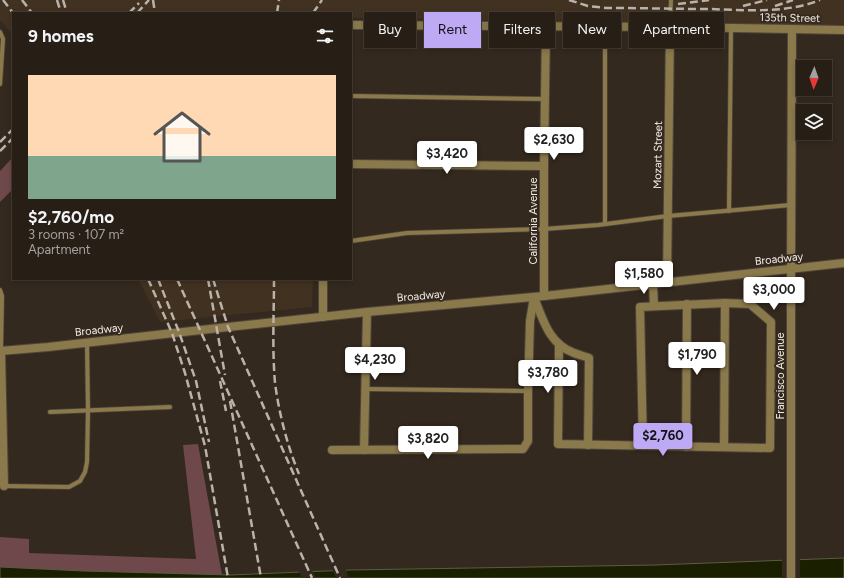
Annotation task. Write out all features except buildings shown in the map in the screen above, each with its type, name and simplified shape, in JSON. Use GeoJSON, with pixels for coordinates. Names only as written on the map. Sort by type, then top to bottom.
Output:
{"type":"FeatureCollection","features":[{"type":"Feature","properties":{"kind":"street","name":"135th Street"},"geometry":{"type":"LineString","coordinates":[[352,25],[489,26]]}},
{"type":"Feature","properties":{"kind":"street","name":"135th Street"},"geometry":{"type":"LineString","coordinates":[[724,28],[844,30]]}},
{"type":"Feature","properties":{"kind":"street","name":"Francisco Avenue"},"geometry":{"type":"LineString","coordinates":[[791,578],[792,30]]}},
{"type":"Feature","properties":{"kind":"street","name":"California Avenue"},"geometry":{"type":"LineString","coordinates":[[544,296],[546,48]]}},
{"type":"Feature","properties":{"kind":"street","name":"Mozart Street"},"geometry":{"type":"LineString","coordinates":[[667,282],[670,48]]}},
{"type":"Feature","properties":{"kind":"street"},"geometry":{"type":"LineString","coordinates":[[352,164],[544,166]]}},
{"type":"Feature","properties":{"kind":"street","name":"Broadway"},"geometry":{"type":"LineString","coordinates":[[1,351],[367,312],[544,296],[844,263]]}},
{"type":"Feature","properties":{"kind":"street"},"geometry":{"type":"LineString","coordinates":[[323,280],[323,317]]}},
{"type":"Feature","properties":{"kind":"street"},"geometry":{"type":"LineString","coordinates":[[653,284],[654,306]]}},
{"type":"Feature","properties":{"kind":"street"},"geometry":{"type":"LineString","coordinates":[[534,297],[548,331],[559,344],[573,353],[589,358],[588,445]]}},
{"type":"Feature","properties":{"kind":"street"},"geometry":{"type":"LineString","coordinates":[[332,450],[523,449],[528,441],[530,321],[534,297]]}},
{"type":"Feature","properties":{"kind":"street"},"geometry":{"type":"LineString","coordinates":[[724,447],[725,303]]}},
{"type":"Feature","properties":{"kind":"street"},"geometry":{"type":"LineString","coordinates":[[686,447],[687,304]]}},
{"type":"Feature","properties":{"kind":"street"},"geometry":{"type":"LineString","coordinates":[[559,344],[558,444],[588,445],[686,447],[770,448],[772,322],[750,304],[687,304],[640,307],[643,446]]}},
{"type":"Feature","properties":{"kind":"street"},"geometry":{"type":"LineString","coordinates":[[364,450],[367,312]]}},
{"type":"Feature","properties":{"kind":"street"},"geometry":{"type":"LineString","coordinates":[[1,351],[1,419],[4,486]]}},
{"type":"Feature","properties":{"kind":"lane"},"geometry":{"type":"LineString","coordinates":[[671,0],[671,12]]}},
{"type":"Feature","properties":{"kind":"lane"},"geometry":{"type":"LineString","coordinates":[[729,211],[730,28]]}},
{"type":"Feature","properties":{"kind":"lane"},"geometry":{"type":"LineString","coordinates":[[0,32],[3,39],[0,84]]}},
{"type":"Feature","properties":{"kind":"lane"},"geometry":{"type":"LineString","coordinates":[[605,48],[605,224]]}},
{"type":"Feature","properties":{"kind":"lane"},"geometry":{"type":"LineString","coordinates":[[352,96],[545,99]]}},
{"type":"Feature","properties":{"kind":"lane"},"geometry":{"type":"LineString","coordinates":[[352,241],[407,234],[544,229],[792,205]]}},
{"type":"Feature","properties":{"kind":"lane"},"geometry":{"type":"LineString","coordinates":[[0,290],[2,296],[1,351]]}},
{"type":"Feature","properties":{"kind":"lane"},"geometry":{"type":"LineString","coordinates":[[4,486],[69,487],[80,481],[85,472],[87,462],[87,343]]}},
{"type":"Feature","properties":{"kind":"lane"},"geometry":{"type":"LineString","coordinates":[[365,390],[528,391]]}},
{"type":"Feature","properties":{"kind":"lane"},"geometry":{"type":"LineString","coordinates":[[50,412],[170,407]]}},
{"type":"Feature","properties":{"kind":"shaded area"},"geometry":{"type":"Polygon","coordinates":[[[0,0],[844,0],[844,26],[724,24],[724,12],[629,12],[629,23],[621,22],[621,12],[563,12],[563,21],[555,21],[555,12],[489,12],[489,20],[481,20],[481,12],[424,12],[424,19],[416,19],[416,12],[364,12],[364,18],[352,18],[352,12],[12,12],[12,34],[1,21],[0,0]]]}},
{"type":"Feature","properties":{"kind":"shaded area"},"geometry":{"type":"Polygon","coordinates":[[[12,158],[12,190],[0,202],[0,171],[12,158]]]}},
{"type":"Feature","properties":{"kind":"shaded area"},"geometry":{"type":"Polygon","coordinates":[[[139,280],[313,280],[312,307],[160,322],[139,280]]]}},
{"type":"Feature","properties":{"kind":"shaded area"},"geometry":{"type":"Polygon","coordinates":[[[198,444],[222,575],[0,567],[0,537],[29,539],[29,553],[196,559],[183,445],[198,444]]]}},
{"type":"Feature","properties":{"kind":"shaded area"},"geometry":{"type":"Polygon","coordinates":[[[844,558],[844,578],[0,578],[0,567],[230,575],[350,570],[655,565],[844,558]]]}},
{"type":"Feature","properties":{"kind":"pier"},"geometry":{"type":"Polygon","coordinates":[[[800,558],[800,578],[782,578],[782,559],[800,558]]]}},
{"type":"Feature","properties":{"kind":"pier"},"geometry":{"type":"Polygon","coordinates":[[[345,568],[349,578],[336,578],[332,569],[345,568]]]}},
{"type":"Feature","properties":{"kind":"pier"},"geometry":{"type":"Polygon","coordinates":[[[298,570],[312,570],[316,578],[302,578],[298,570]]]}},
{"type":"Feature","properties":{"kind":"railway"},"geometry":{"type":"LineString","coordinates":[[3,0],[12,12]]}},
{"type":"Feature","properties":{"kind":"railway"},"geometry":{"type":"LineString","coordinates":[[22,0],[31,12]]}},
{"type":"Feature","properties":{"kind":"railway"},"geometry":{"type":"LineString","coordinates":[[57,0],[61,12]]}},
{"type":"Feature","properties":{"kind":"railway"},"geometry":{"type":"LineString","coordinates":[[63,0],[67,12]]}},
{"type":"Feature","properties":{"kind":"railway"},"geometry":{"type":"LineString","coordinates":[[138,12],[149,0]]}},
{"type":"Feature","properties":{"kind":"railway"},"geometry":{"type":"LineString","coordinates":[[153,0],[155,12]]}},
{"type":"Feature","properties":{"kind":"railway"},"geometry":{"type":"LineString","coordinates":[[277,12],[279,0]]}},
{"type":"Feature","properties":{"kind":"railway"},"geometry":{"type":"LineString","coordinates":[[314,12],[322,0]]}},
{"type":"Feature","properties":{"kind":"railway"},"geometry":{"type":"LineString","coordinates":[[569,0],[588,6],[606,8],[750,10],[779,9],[820,0]]}},
{"type":"Feature","properties":{"kind":"railway"},"geometry":{"type":"LineString","coordinates":[[678,4],[709,0]]}},
{"type":"Feature","properties":{"kind":"railway"},"geometry":{"type":"LineString","coordinates":[[743,6],[767,0]]}},
{"type":"Feature","properties":{"kind":"railway"},"geometry":{"type":"LineString","coordinates":[[775,6],[793,0]]}},
{"type":"Feature","properties":{"kind":"railway"},"geometry":{"type":"LineString","coordinates":[[130,12],[139,3]]}},
{"type":"Feature","properties":{"kind":"railway"},"geometry":{"type":"LineString","coordinates":[[0,142],[12,130]]}},
{"type":"Feature","properties":{"kind":"railway"},"geometry":{"type":"LineString","coordinates":[[0,151],[12,139]]}},
{"type":"Feature","properties":{"kind":"railway"},"geometry":{"type":"LineString","coordinates":[[148,280],[172,333],[185,373],[205,446],[228,578]]}},
{"type":"Feature","properties":{"kind":"railway"},"geometry":{"type":"LineString","coordinates":[[158,280],[196,381],[209,442]]}},
{"type":"Feature","properties":{"kind":"railway"},"geometry":{"type":"LineString","coordinates":[[177,280],[312,578]]}},
{"type":"Feature","properties":{"kind":"railway"},"geometry":{"type":"LineString","coordinates":[[208,280],[225,375]]}},
{"type":"Feature","properties":{"kind":"railway"},"geometry":{"type":"LineString","coordinates":[[213,280],[228,327],[340,578]]}},
{"type":"Feature","properties":{"kind":"railway"},"geometry":{"type":"LineString","coordinates":[[274,280],[273,344],[275,383],[284,429],[299,474]]}},
{"type":"Feature","properties":{"kind":"railway"},"geometry":{"type":"LineString","coordinates":[[220,381],[226,411]]}},
{"type":"Feature","properties":{"kind":"railway"},"geometry":{"type":"LineString","coordinates":[[230,401],[261,578]]}}]}
